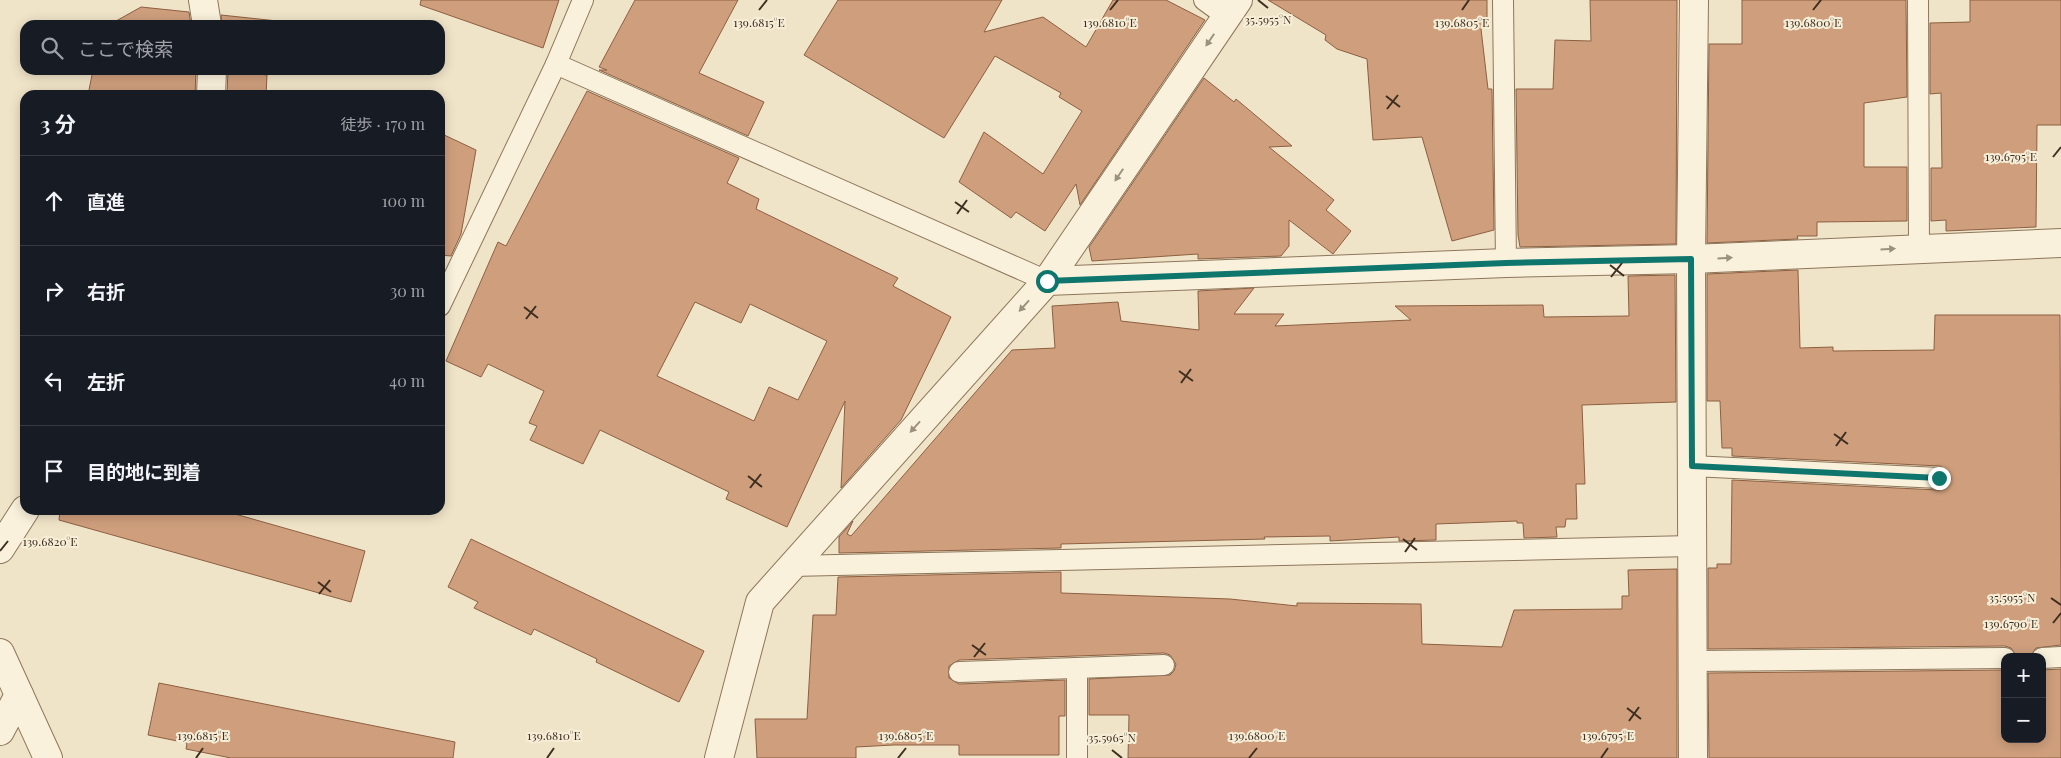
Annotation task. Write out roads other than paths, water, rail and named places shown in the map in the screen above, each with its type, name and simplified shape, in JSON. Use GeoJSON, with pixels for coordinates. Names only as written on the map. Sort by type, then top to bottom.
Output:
{"type":"FeatureCollection","features":[{"type":"Feature","properties":{"kind":"street"},"geometry":{"type":"LineString","coordinates":[[203,0],[206,20]]}},
{"type":"Feature","properties":{"kind":"street"},"geometry":{"type":"LineString","coordinates":[[1694,0],[1691,259],[1692,546],[1695,661],[1694,758]]}},
{"type":"Feature","properties":{"kind":"street"},"geometry":{"type":"LineString","coordinates":[[719,758],[760,602],[1047,281],[1232,8]]}},
{"type":"Feature","properties":{"kind":"street"},"geometry":{"type":"LineString","coordinates":[[211,90],[212,75]]}},
{"type":"Feature","properties":{"kind":"street"},"geometry":{"type":"LineString","coordinates":[[1047,281],[1506,263],[1691,259],[2061,243]]}},
{"type":"Feature","properties":{"kind":"street"},"geometry":{"type":"LineString","coordinates":[[0,549],[22,515]]}},
{"type":"Feature","properties":{"kind":"street"},"geometry":{"type":"LineString","coordinates":[[0,653],[48,758]]}},
{"type":"Feature","properties":{"kind":"street"},"geometry":{"type":"LineString","coordinates":[[0,731],[19,695]]}},
{"type":"Feature","properties":{"kind":"lane"},"geometry":{"type":"LineString","coordinates":[[445,296],[556,64],[583,0]]}},
{"type":"Feature","properties":{"kind":"lane"},"geometry":{"type":"LineString","coordinates":[[1204,0],[1232,8]]}},
{"type":"Feature","properties":{"kind":"lane"},"geometry":{"type":"LineString","coordinates":[[1503,0],[1506,263]]}},
{"type":"Feature","properties":{"kind":"lane"},"geometry":{"type":"LineString","coordinates":[[1918,0],[1918,248]]}},
{"type":"Feature","properties":{"kind":"lane"},"geometry":{"type":"LineString","coordinates":[[556,64],[1047,281]]}},
{"type":"Feature","properties":{"kind":"lane"},"geometry":{"type":"LineString","coordinates":[[1692,466],[1939,478]]}},
{"type":"Feature","properties":{"kind":"lane"},"geometry":{"type":"LineString","coordinates":[[791,566],[1692,546]]}},
{"type":"Feature","properties":{"kind":"lane"},"geometry":{"type":"LineString","coordinates":[[2046,658],[2061,657]]}},
{"type":"Feature","properties":{"kind":"lane"},"geometry":{"type":"LineString","coordinates":[[1695,661],[2001,658]]}},
{"type":"Feature","properties":{"kind":"lane"},"geometry":{"type":"LineString","coordinates":[[959,672],[1164,665]]}},
{"type":"Feature","properties":{"kind":"lane"},"geometry":{"type":"LineString","coordinates":[[1077,669],[1077,758]]}}]}
